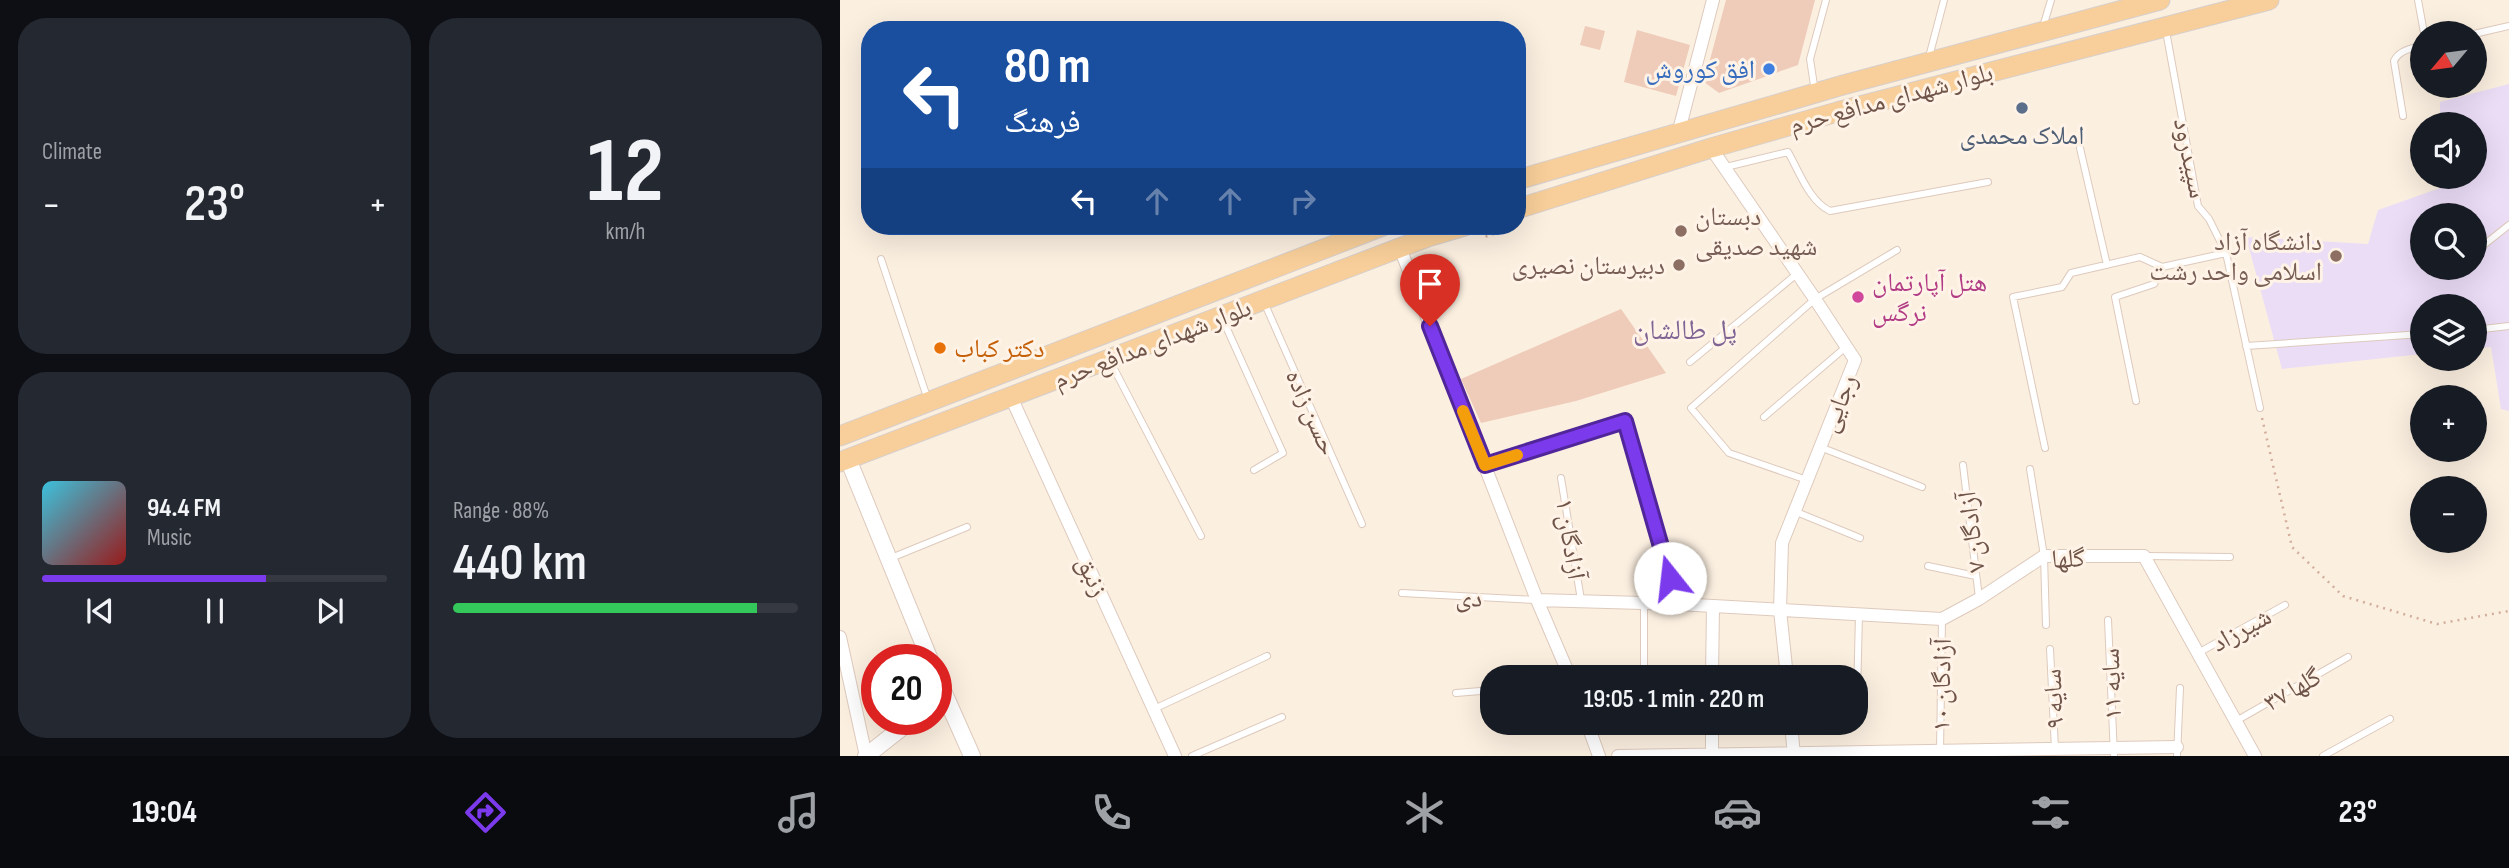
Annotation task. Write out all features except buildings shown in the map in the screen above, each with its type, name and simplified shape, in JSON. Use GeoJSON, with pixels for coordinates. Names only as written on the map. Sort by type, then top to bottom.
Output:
{"type":"FeatureCollection","features":[{"type":"Feature","properties":{"kind":"main road","name":"بلوار شهدای مدافع حرم"},"geometry":{"type":"LineString","coordinates":[[1526,177],[1815,94],[2160,0]]}},
{"type":"Feature","properties":{"kind":"main road","name":"بلوار شهدای مدافع حرم"},"geometry":{"type":"LineString","coordinates":[[1526,206],[1843,110],[2269,0]]}},
{"type":"Feature","properties":{"kind":"main road","name":"بلوار شهدای مدافع حرم"},"geometry":{"type":"LineString","coordinates":[[840,436],[1360,235]]}},
{"type":"Feature","properties":{"kind":"main road","name":"بلوار شهدای مدافع حرم"},"geometry":{"type":"LineString","coordinates":[[844,461],[1438,235]]}},
{"type":"Feature","properties":{"kind":"street"},"geometry":{"type":"LineString","coordinates":[[1678,134],[1713,0]]}},
{"type":"Feature","properties":{"kind":"street","name":"رجایی"},"geometry":{"type":"LineString","coordinates":[[1711,148],[1855,360],[1782,543],[1780,610],[1786,665]]}},
{"type":"Feature","properties":{"kind":"street"},"geometry":{"type":"LineString","coordinates":[[1400,248],[1565,665]]}},
{"type":"Feature","properties":{"kind":"street","name":"زنبق"},"geometry":{"type":"LineString","coordinates":[[1012,397],[1175,756]]}},
{"type":"Feature","properties":{"kind":"street"},"geometry":{"type":"LineString","coordinates":[[844,461],[889,559],[924,644]]}},
{"type":"Feature","properties":{"kind":"street","name":"گلها"},"geometry":{"type":"LineString","coordinates":[[1942,619],[1979,599],[2044,556],[2144,556]]}},
{"type":"Feature","properties":{"kind":"street"},"geometry":{"type":"LineString","coordinates":[[2144,556],[2255,756]]}},
{"type":"Feature","properties":{"kind":"street"},"geometry":{"type":"LineString","coordinates":[[1537,600],[1644,602],[1942,619]]}},
{"type":"Feature","properties":{"kind":"street"},"geometry":{"type":"LineString","coordinates":[[1712,665],[1713,606]]}},
{"type":"Feature","properties":{"kind":"street"},"geometry":{"type":"LineString","coordinates":[[840,637],[866,756],[893,735]]}},
{"type":"Feature","properties":{"kind":"street"},"geometry":{"type":"LineString","coordinates":[[952,720],[972,756]]}},
{"type":"Feature","properties":{"kind":"street"},"geometry":{"type":"LineString","coordinates":[[1591,735],[1599,756]]}},
{"type":"Feature","properties":{"kind":"street"},"geometry":{"type":"LineString","coordinates":[[1712,735],[1712,753]]}},
{"type":"Feature","properties":{"kind":"street"},"geometry":{"type":"LineString","coordinates":[[1792,735],[1794,754]]}},
{"type":"Feature","properties":{"kind":"street"},"geometry":{"type":"LineString","coordinates":[[1618,756],[1712,753],[2177,751]]}},
{"type":"Feature","properties":{"kind":"lane"},"geometry":{"type":"LineString","coordinates":[[1815,94],[1810,59],[1826,0]]}},
{"type":"Feature","properties":{"kind":"lane"},"geometry":{"type":"LineString","coordinates":[[1928,63],[1944,0]]}},
{"type":"Feature","properties":{"kind":"lane"},"geometry":{"type":"LineString","coordinates":[[2042,32],[2051,0]]}},
{"type":"Feature","properties":{"kind":"lane"},"geometry":{"type":"LineString","coordinates":[[2418,0],[2422,21]]}},
{"type":"Feature","properties":{"kind":"lane","name":"سپیدرود"},"geometry":{"type":"LineString","coordinates":[[2165,26],[2199,206],[2209,219],[2226,253],[2260,408]]}},
{"type":"Feature","properties":{"kind":"lane"},"geometry":{"type":"LineString","coordinates":[[2487,31],[2509,26]]}},
{"type":"Feature","properties":{"kind":"lane"},"geometry":{"type":"LineString","coordinates":[[2403,116],[2394,61],[2397,55],[2410,49]]}},
{"type":"Feature","properties":{"kind":"lane"},"geometry":{"type":"LineString","coordinates":[[2080,148],[2107,265]]}},
{"type":"Feature","properties":{"kind":"lane"},"geometry":{"type":"LineString","coordinates":[[1726,167],[1788,152],[1814,199],[1822,208],[1830,211],[1988,182]]}},
{"type":"Feature","properties":{"kind":"lane"},"geometry":{"type":"LineString","coordinates":[[2487,242],[2509,225]]}},
{"type":"Feature","properties":{"kind":"lane"},"geometry":{"type":"LineString","coordinates":[[1807,480],[1729,453],[1691,408],[1815,299],[1897,250]]}},
{"type":"Feature","properties":{"kind":"lane"},"geometry":{"type":"LineString","coordinates":[[2045,448],[2013,296],[2062,287],[2071,273],[2140,257],[2162,267],[2226,253]]}},
{"type":"Feature","properties":{"kind":"lane"},"geometry":{"type":"LineString","coordinates":[[881,259],[929,402]]}},
{"type":"Feature","properties":{"kind":"lane"},"geometry":{"type":"LineString","coordinates":[[2136,401],[2115,297],[2154,285],[2162,267]]}},
{"type":"Feature","properties":{"kind":"lane"},"geometry":{"type":"LineString","coordinates":[[1690,362],[1798,273]]}},
{"type":"Feature","properties":{"kind":"lane","name":"حسن زاده"},"geometry":{"type":"LineString","coordinates":[[1263,300],[1362,524]]}},
{"type":"Feature","properties":{"kind":"lane"},"geometry":{"type":"LineString","coordinates":[[1222,317],[1283,453],[1254,470]]}},
{"type":"Feature","properties":{"kind":"lane"},"geometry":{"type":"LineString","coordinates":[[2487,329],[2509,326]]}},
{"type":"Feature","properties":{"kind":"lane"},"geometry":{"type":"LineString","coordinates":[[2246,346],[2410,335]]}},
{"type":"Feature","properties":{"kind":"lane"},"geometry":{"type":"LineString","coordinates":[[1764,417],[1846,346]]}},
{"type":"Feature","properties":{"kind":"lane"},"geometry":{"type":"LineString","coordinates":[[1109,359],[1201,536]]}},
{"type":"Feature","properties":{"kind":"lane"},"geometry":{"type":"LineString","coordinates":[[1485,465],[1625,421],[1678,604]]}},
{"type":"Feature","properties":{"kind":"lane"},"geometry":{"type":"LineString","coordinates":[[1820,447],[1922,487]]}},
{"type":"Feature","properties":{"kind":"lane","name":"آزادگان ۷"},"geometry":{"type":"LineString","coordinates":[[1962,465],[1979,599]]}},
{"type":"Feature","properties":{"kind":"lane"},"geometry":{"type":"LineString","coordinates":[[2030,469],[2044,556],[2046,625]]}},
{"type":"Feature","properties":{"kind":"lane","name":"آزادگان ۱"},"geometry":{"type":"LineString","coordinates":[[1561,478],[1581,600]]}},
{"type":"Feature","properties":{"kind":"lane"},"geometry":{"type":"LineString","coordinates":[[1794,511],[1860,538]]}},
{"type":"Feature","properties":{"kind":"lane"},"geometry":{"type":"LineString","coordinates":[[889,559],[967,527]]}},
{"type":"Feature","properties":{"kind":"lane"},"geometry":{"type":"LineString","coordinates":[[2144,556],[2230,557]]}},
{"type":"Feature","properties":{"kind":"lane"},"geometry":{"type":"LineString","coordinates":[[1928,566],[1976,576]]}},
{"type":"Feature","properties":{"kind":"lane","name":"دی"},"geometry":{"type":"LineString","coordinates":[[1402,593],[1537,600]]}},
{"type":"Feature","properties":{"kind":"lane"},"geometry":{"type":"LineString","coordinates":[[1644,602],[1644,665]]}},
{"type":"Feature","properties":{"kind":"lane","name":"شیرزاد"},"geometry":{"type":"LineString","coordinates":[[2196,654],[2285,605]]}},
{"type":"Feature","properties":{"kind":"lane"},"geometry":{"type":"LineString","coordinates":[[1858,665],[1859,614]]}},
{"type":"Feature","properties":{"kind":"lane","name":"آزادگان ۱۰"},"geometry":{"type":"LineString","coordinates":[[1940,751],[1942,619]]}},
{"type":"Feature","properties":{"kind":"lane","name":"سایه ۱۱"},"geometry":{"type":"LineString","coordinates":[[2108,620],[2114,752]]}},
{"type":"Feature","properties":{"kind":"lane","name":"سایه ۹"},"geometry":{"type":"LineString","coordinates":[[2047,752],[2050,649]]}},
{"type":"Feature","properties":{"kind":"lane"},"geometry":{"type":"LineString","coordinates":[[1154,709],[1267,656]]}},
{"type":"Feature","properties":{"kind":"lane","name":"گلها ۳۷"},"geometry":{"type":"LineString","coordinates":[[2235,722],[2348,657]]}},
{"type":"Feature","properties":{"kind":"lane"},"geometry":{"type":"LineString","coordinates":[[2177,751],[2180,688]]}},
{"type":"Feature","properties":{"kind":"lane"},"geometry":{"type":"LineString","coordinates":[[1457,693],[1480,691]]}},
{"type":"Feature","properties":{"kind":"lane"},"geometry":{"type":"LineString","coordinates":[[1192,756],[1282,717]]}},
{"type":"Feature","properties":{"kind":"lane"},"geometry":{"type":"LineString","coordinates":[[2323,756],[2390,719]]}},
{"type":"Feature","properties":{"kind":"path"},"geometry":{"type":"LineString","coordinates":[[1484,237],[1490,235]]}},
{"type":"Feature","properties":{"kind":"path"},"geometry":{"type":"LineString","coordinates":[[2260,408],[2292,547],[2343,596],[2437,624],[2509,611]]}},
{"type":"Feature","properties":{"kind":"shaded area","name":"دانشگاه آزاد اسلامی واحد رشت"},"geometry":{"type":"Polygon","coordinates":[[[2509,84],[2509,411],[2501,409],[2491,347],[2487,347],[2487,294],[2410,294],[2410,355],[2282,369],[2246,237],[2368,244],[2378,210],[2437,189],[2487,189],[2487,112],[2440,112],[2440,102],[2455,98],[2487,98],[2487,90],[2509,84]]]}},
{"type":"Feature","properties":{"kind":"slow traffic"},"geometry":{"type":"LineString","coordinates":[[1463,411],[1485,465],[1517,455]]}},
{"type":"Feature","properties":{"kind":"place","name":"افق کوروش"},"geometry":{"type":"Point","coordinates":[1769,69]}},
{"type":"Feature","properties":{"kind":"place","name":"املاک محمدی"},"geometry":{"type":"Point","coordinates":[2022,108]}},
{"type":"Feature","properties":{"kind":"place","name":"دبستان شهید صدیقی"},"geometry":{"type":"Point","coordinates":[1681,231]}},
{"type":"Feature","properties":{"kind":"place","name":"دانشگاه آزاد اسلامی واحد رشت"},"geometry":{"type":"Point","coordinates":[2336,256]}},
{"type":"Feature","properties":{"kind":"place","name":"دبیرستان نصیری"},"geometry":{"type":"Point","coordinates":[1679,265]}},
{"type":"Feature","properties":{"kind":"place","name":"هتل آپارتمان نرگس"},"geometry":{"type":"Point","coordinates":[1858,297]}},
{"type":"Feature","properties":{"kind":"place","name":"دکتر کباب"},"geometry":{"type":"Point","coordinates":[940,348]}},
{"type":"Feature","properties":{"kind":"district","name":"پل طالشان"},"geometry":{"type":"Point","coordinates":[1685,329]}},
{"type":"Feature","properties":{"kind":"route"},"geometry":{"type":"LineString","coordinates":[[1430,326],[1485,465],[1625,421],[1670,578]]}}]}
